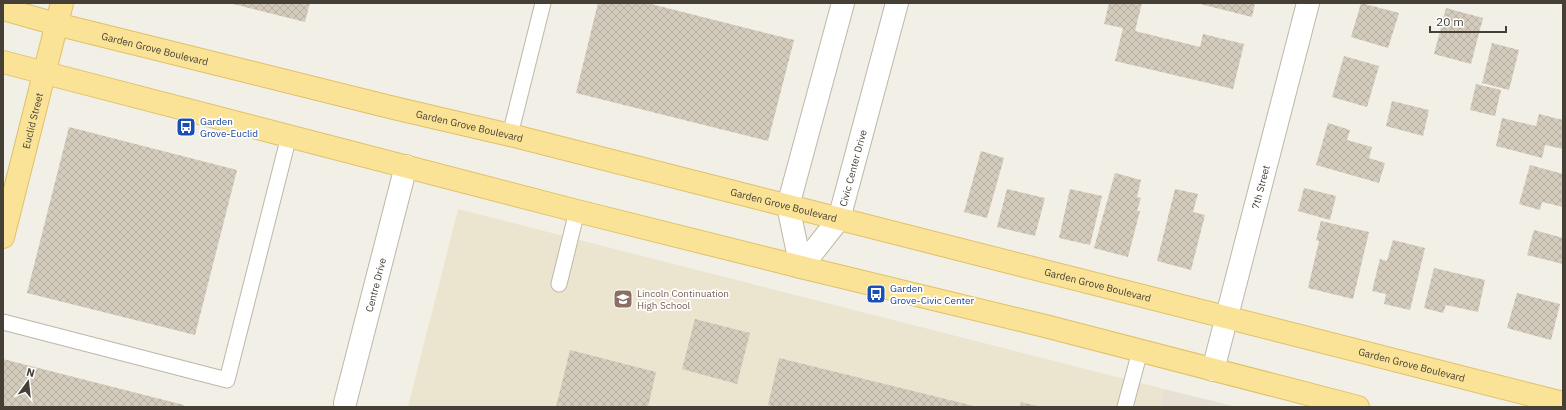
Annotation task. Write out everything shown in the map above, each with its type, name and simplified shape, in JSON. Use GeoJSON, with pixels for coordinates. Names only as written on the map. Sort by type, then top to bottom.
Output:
{"type":"FeatureCollection","features":[{"type":"Feature","properties":{"kind":"main road"},"geometry":{"type":"LineString","coordinates":[[3,9],[4,3]]}},
{"type":"Feature","properties":{"kind":"main road","name":"Euclid Street"},"geometry":{"type":"LineString","coordinates":[[3,237],[62,3]]}},
{"type":"Feature","properties":{"kind":"main road","name":"Garden Grove Boulevard"},"geometry":{"type":"LineString","coordinates":[[3,9],[56,24],[394,108],[510,135],[839,220],[1563,403]]}},
{"type":"Feature","properties":{"kind":"main road"},"geometry":{"type":"LineString","coordinates":[[3,62],[577,211],[1045,326],[1350,406]]}},
{"type":"Feature","properties":{"kind":"street"},"geometry":{"type":"LineString","coordinates":[[801,267],[788,206],[843,3]]}},
{"type":"Feature","properties":{"kind":"street","name":"Civic Center Drive"},"geometry":{"type":"LineString","coordinates":[[801,267],[839,220],[897,3]]}},
{"type":"Feature","properties":{"kind":"street","name":"7th Street"},"geometry":{"type":"LineString","coordinates":[[1213,370],[1308,3]]}},
{"type":"Feature","properties":{"kind":"street","name":"Centre Drive"},"geometry":{"type":"LineString","coordinates":[[345,403],[406,166]]}},
{"type":"Feature","properties":{"kind":"lane"},"geometry":{"type":"LineString","coordinates":[[510,135],[544,3]]}},
{"type":"Feature","properties":{"kind":"lane"},"geometry":{"type":"LineString","coordinates":[[3,322],[227,380],[289,136]]}},
{"type":"Feature","properties":{"kind":"lane"},"geometry":{"type":"LineString","coordinates":[[559,284],[577,211]]}},
{"type":"Feature","properties":{"kind":"lane"},"geometry":{"type":"LineString","coordinates":[[1126,407],[1140,351]]}},
{"type":"Feature","properties":{"kind":"shaded area","name":"Lincoln Continuation High School"},"geometry":{"type":"Polygon","coordinates":[[[458,209],[1164,389],[1160,407],[408,407],[458,209]]]}},
{"type":"Feature","properties":{"kind":"shaded area"},"geometry":{"type":"Polygon","coordinates":[[[1164,389],[1237,407],[1160,407],[1164,389]]]}},
{"type":"Feature","properties":{"kind":"building"},"geometry":{"type":"Polygon","coordinates":[[[229,3],[310,3],[305,22],[229,3]]]}},
{"type":"Feature","properties":{"kind":"building"},"geometry":{"type":"Polygon","coordinates":[[[598,3],[647,3],[794,40],[768,141],[576,93],[598,3]]]}},
{"type":"Feature","properties":{"kind":"building"},"geometry":{"type":"Polygon","coordinates":[[[1109,3],[1142,3],[1135,31],[1200,47],[1203,34],[1244,44],[1233,89],[1115,61],[1123,28],[1104,24],[1109,3]]]}},
{"type":"Feature","properties":{"kind":"building"},"geometry":{"type":"Polygon","coordinates":[[[1196,3],[1255,3],[1252,17],[1196,3]]]}},
{"type":"Feature","properties":{"kind":"building"},"geometry":{"type":"Polygon","coordinates":[[[1361,3],[1399,13],[1388,48],[1351,37],[1361,3]]]}},
{"type":"Feature","properties":{"kind":"building"},"geometry":{"type":"Polygon","coordinates":[[[1446,8],[1483,18],[1471,64],[1434,54],[1446,8]]]}},
{"type":"Feature","properties":{"kind":"building"},"geometry":{"type":"Polygon","coordinates":[[[1492,43],[1519,50],[1509,90],[1482,83],[1492,43]]]}},
{"type":"Feature","properties":{"kind":"building"},"geometry":{"type":"Polygon","coordinates":[[[1344,56],[1379,66],[1367,107],[1332,97],[1344,56]]]}},
{"type":"Feature","properties":{"kind":"building"},"geometry":{"type":"Polygon","coordinates":[[[1476,84],[1501,90],[1495,116],[1470,110],[1476,84]]]}},
{"type":"Feature","properties":{"kind":"building"},"geometry":{"type":"Polygon","coordinates":[[[1392,101],[1429,110],[1423,136],[1386,126],[1392,101]]]}},
{"type":"Feature","properties":{"kind":"building"},"geometry":{"type":"Polygon","coordinates":[[[1539,114],[1563,120],[1563,149],[1545,145],[1542,158],[1496,146],[1502,118],[1536,126],[1539,114]]]}},
{"type":"Feature","properties":{"kind":"building"},"geometry":{"type":"Polygon","coordinates":[[[1328,123],[1350,130],[1347,140],[1372,147],[1369,158],[1385,163],[1379,183],[1316,165],[1328,123]]]}},
{"type":"Feature","properties":{"kind":"building"},"geometry":{"type":"Polygon","coordinates":[[[69,127],[237,170],[195,335],[27,293],[69,127]]]}},
{"type":"Feature","properties":{"kind":"building"},"geometry":{"type":"Polygon","coordinates":[[[981,151],[1004,158],[987,218],[964,212],[981,151]]]}},
{"type":"Feature","properties":{"kind":"building"},"geometry":{"type":"Polygon","coordinates":[[[1530,165],[1563,174],[1563,207],[1542,202],[1540,210],[1519,204],[1530,165]]]}},
{"type":"Feature","properties":{"kind":"building"},"geometry":{"type":"Polygon","coordinates":[[[1115,173],[1141,180],[1137,197],[1141,198],[1137,211],[1140,211],[1128,257],[1094,248],[1115,173]]]}},
{"type":"Feature","properties":{"kind":"building"},"geometry":{"type":"Polygon","coordinates":[[[1304,188],[1336,196],[1330,220],[1298,211],[1304,188]]]}},
{"type":"Feature","properties":{"kind":"building"},"geometry":{"type":"Polygon","coordinates":[[[1007,189],[1045,198],[1035,236],[997,227],[1007,189]]]}},
{"type":"Feature","properties":{"kind":"building"},"geometry":{"type":"Polygon","coordinates":[[[1070,189],[1102,196],[1090,245],[1059,238],[1070,189]]]}},
{"type":"Feature","properties":{"kind":"building"},"geometry":{"type":"Polygon","coordinates":[[[1175,189],[1198,194],[1193,212],[1205,215],[1191,270],[1157,261],[1175,189]]]}},
{"type":"Feature","properties":{"kind":"building"},"geometry":{"type":"Polygon","coordinates":[[[1321,221],[1369,232],[1353,299],[1308,288],[1319,241],[1316,240],[1321,221]]]}},
{"type":"Feature","properties":{"kind":"building"},"geometry":{"type":"Polygon","coordinates":[[[1534,230],[1563,238],[1563,264],[1527,255],[1534,230]]]}},
{"type":"Feature","properties":{"kind":"building"},"geometry":{"type":"Polygon","coordinates":[[[1393,240],[1425,248],[1410,310],[1384,304],[1386,294],[1372,291],[1380,259],[1387,261],[1393,240]]]}},
{"type":"Feature","properties":{"kind":"building"},"geometry":{"type":"Polygon","coordinates":[[[1434,268],[1485,280],[1478,312],[1446,305],[1443,313],[1424,308],[1434,268]]]}},
{"type":"Feature","properties":{"kind":"building"},"geometry":{"type":"Polygon","coordinates":[[[1517,293],[1560,304],[1551,340],[1507,328],[1517,293]]]}},
{"type":"Feature","properties":{"kind":"building"},"geometry":{"type":"Polygon","coordinates":[[[695,319],[750,333],[737,384],[682,369],[695,319]]]}},
{"type":"Feature","properties":{"kind":"building"},"geometry":{"type":"Polygon","coordinates":[[[570,350],[656,372],[648,407],[556,407],[570,350]]]}},
{"type":"Feature","properties":{"kind":"building"},"geometry":{"type":"Polygon","coordinates":[[[779,358],[974,407],[778,407],[768,405],[779,358]]]}},
{"type":"Feature","properties":{"kind":"building"},"geometry":{"type":"Polygon","coordinates":[[[3,359],[184,405],[183,407],[3,407],[3,359]]]}},
{"type":"Feature","properties":{"kind":"building"},"geometry":{"type":"Polygon","coordinates":[[[1021,402],[1037,406],[1037,407],[1020,407],[1021,402]]]}},
{"type":"Feature","properties":{"kind":"place","name":"Garden Grove-Euclid"},"geometry":{"type":"Point","coordinates":[186,127]}},
{"type":"Feature","properties":{"kind":"place","name":"Garden Grove-Civic Center"},"geometry":{"type":"Point","coordinates":[876,294]}},
{"type":"Feature","properties":{"kind":"place","name":"Lincoln Continuation High School"},"geometry":{"type":"Point","coordinates":[623,299]}}]}
